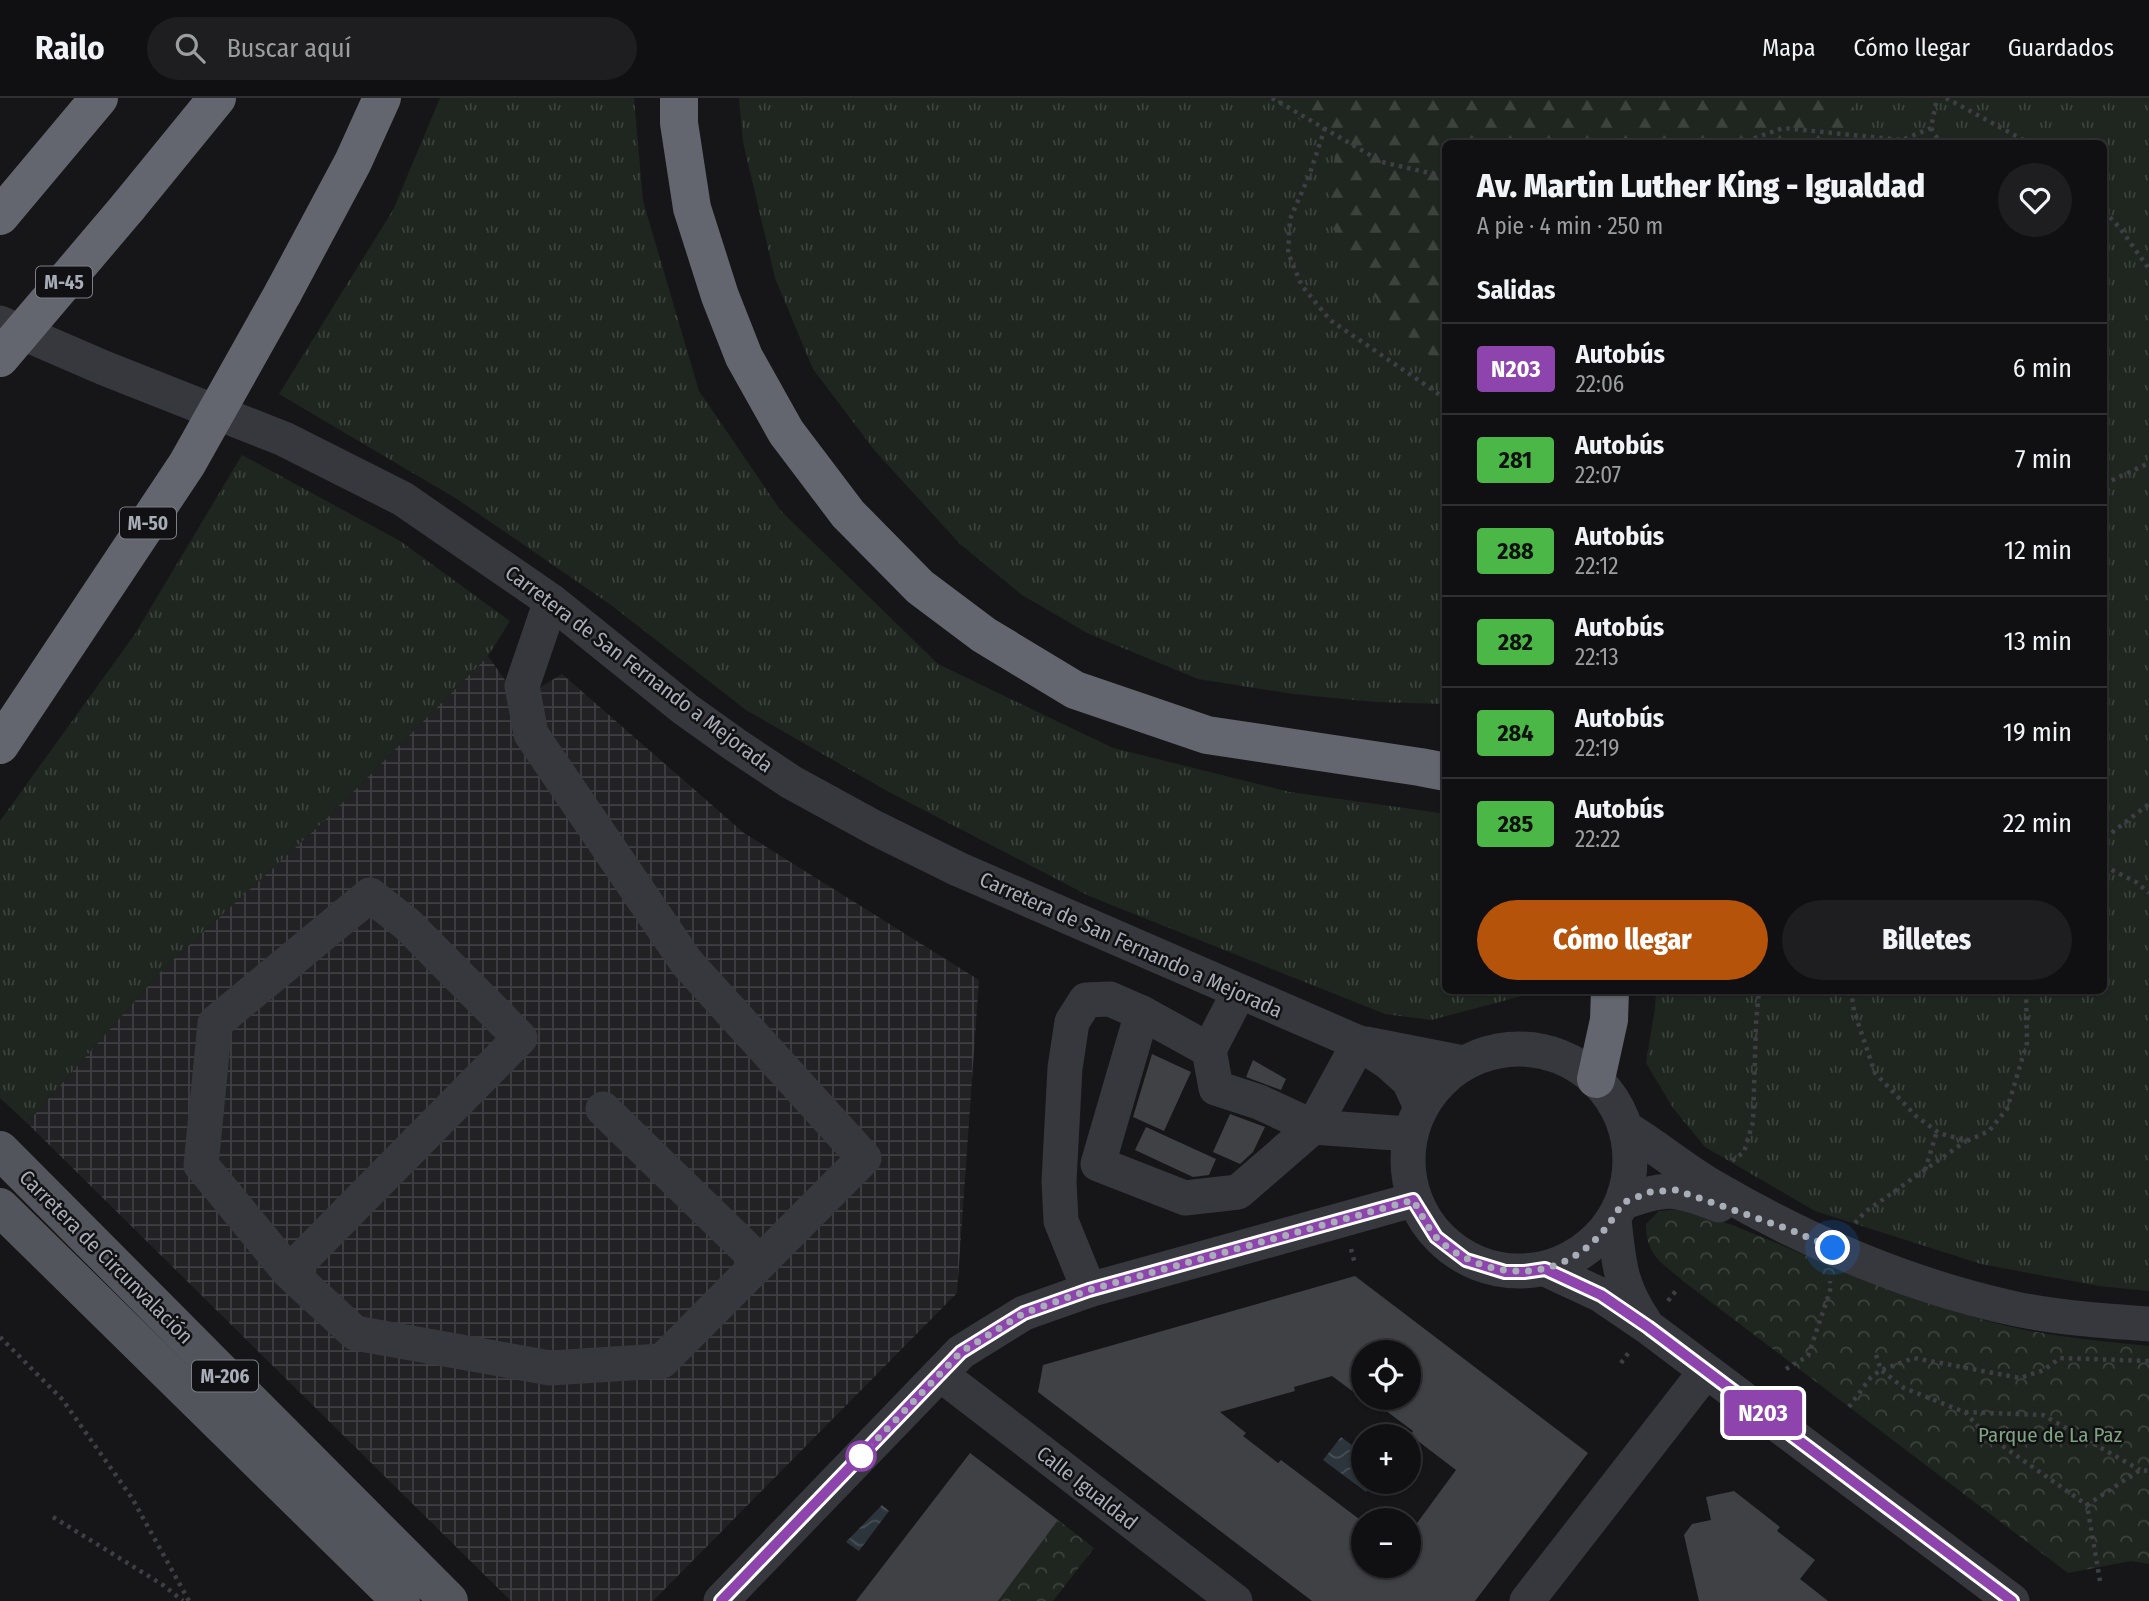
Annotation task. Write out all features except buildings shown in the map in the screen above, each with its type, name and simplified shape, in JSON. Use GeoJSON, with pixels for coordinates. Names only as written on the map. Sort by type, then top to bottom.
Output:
{"type":"FeatureCollection","features":[{"type":"Feature","properties":{"kind":"highway"},"geometry":{"type":"LineString","coordinates":[[0,216],[99,98]]}},
{"type":"Feature","properties":{"kind":"highway","name":"M-45"},"geometry":{"type":"LineString","coordinates":[[0,358],[217,98]]}},
{"type":"Feature","properties":{"kind":"highway","name":"M-50"},"geometry":{"type":"LineString","coordinates":[[0,745],[187,464],[283,293],[352,162],[382,98]]}},
{"type":"Feature","properties":{"kind":"highway"},"geometry":{"type":"LineString","coordinates":[[678,98],[679,123],[692,208],[720,296],[744,357],[786,432],[848,514],[920,587],[984,635],[1075,691],[1207,736],[1442,771]]}},
{"type":"Feature","properties":{"kind":"highway"},"geometry":{"type":"LineString","coordinates":[[1596,1079],[1609,1020],[1610,994]]}},
{"type":"Feature","properties":{"kind":"main road","name":"Carretera de Circunvalación"},"geometry":{"type":"LineString","coordinates":[[0,1150],[449,1601]]}},
{"type":"Feature","properties":{"kind":"main road","name":"Carretera de Circunvalación"},"geometry":{"type":"LineString","coordinates":[[0,1207],[401,1601]]}},
{"type":"Feature","properties":{"kind":"street","name":"Carretera de San Fernando a Mejorada"},"geometry":{"type":"LineString","coordinates":[[0,323],[104,368],[284,439],[402,499],[551,601],[685,709],[791,782],[875,828],[958,869],[1359,1043]]}},
{"type":"Feature","properties":{"kind":"street"},"geometry":{"type":"LineString","coordinates":[[289,1272],[520,1038],[407,924],[370,895],[215,1023],[201,1165],[289,1272],[355,1333],[550,1368],[662,1361],[864,1158],[687,963],[531,734],[522,686],[551,601]]}},
{"type":"Feature","properties":{"kind":"street"},"geometry":{"type":"LineString","coordinates":[[1240,992],[1209,1050],[1216,1088],[1259,1102],[1313,1127],[1415,1120]]}},
{"type":"Feature","properties":{"kind":"street"},"geometry":{"type":"LineString","coordinates":[[1089,1290],[1061,1221],[1059,1181],[1065,1068],[1072,1022],[1086,1000],[1110,999],[1142,1013],[1209,1050]]}},
{"type":"Feature","properties":{"kind":"street"},"geometry":{"type":"LineString","coordinates":[[1142,1013],[1098,1164],[1185,1198],[1238,1192],[1313,1127],[1359,1043]]}},
{"type":"Feature","properties":{"kind":"street"},"geometry":{"type":"LineString","coordinates":[[1359,1043],[1463,1063]]}},
{"type":"Feature","properties":{"kind":"street"},"geometry":{"type":"LineString","coordinates":[[1359,1043],[1388,1062],[1409,1081],[1415,1120],[1407,1176],[1413,1200],[1436,1237],[1466,1260],[1505,1272],[1524,1272],[1545,1269],[1586,1250],[1618,1211],[1629,1183],[1631,1155],[1626,1129],[1615,1103],[1596,1079],[1563,1056],[1536,1049],[1490,1051],[1463,1063],[1440,1081],[1415,1120]]}},
{"type":"Feature","properties":{"kind":"street"},"geometry":{"type":"LineString","coordinates":[[603,1110],[760,1262]]}},
{"type":"Feature","properties":{"kind":"street"},"geometry":{"type":"LineString","coordinates":[[1626,1129],[1662,1150],[1705,1182],[1791,1230]]}},
{"type":"Feature","properties":{"kind":"street"},"geometry":{"type":"LineString","coordinates":[[1618,1211],[1650,1192],[1676,1190],[1791,1230],[1895,1275],[1964,1296],[2019,1309],[2102,1321],[2149,1324]]}},
{"type":"Feature","properties":{"kind":"street"},"geometry":{"type":"LineString","coordinates":[[721,1601],[961,1352],[1024,1313],[1089,1290],[1413,1200]]}},
{"type":"Feature","properties":{"kind":"street"},"geometry":{"type":"LineString","coordinates":[[1618,1211],[1620,1275],[1633,1306],[1648,1327]]}},
{"type":"Feature","properties":{"kind":"street"},"geometry":{"type":"LineString","coordinates":[[1545,1269],[1601,1295],[1648,1327],[2012,1601]]}},
{"type":"Feature","properties":{"kind":"street"},"geometry":{"type":"LineString","coordinates":[[1527,1601],[1706,1371]]}},
{"type":"Feature","properties":{"kind":"street","name":"Calle Igualdad"},"geometry":{"type":"LineString","coordinates":[[940,1374],[1235,1601]]}},
{"type":"Feature","properties":{"kind":"path"},"geometry":{"type":"LineString","coordinates":[[1272,98],[1382,162],[1442,176]]}},
{"type":"Feature","properties":{"kind":"path"},"geometry":{"type":"LineString","coordinates":[[1937,98],[1931,128],[1938,140]]}},
{"type":"Feature","properties":{"kind":"path"},"geometry":{"type":"LineString","coordinates":[[1946,98],[2024,140]]}},
{"type":"Feature","properties":{"kind":"path"},"geometry":{"type":"LineString","coordinates":[[1325,128],[1309,176],[1290,219],[1288,253],[1302,286],[1330,320],[1442,396]]}},
{"type":"Feature","properties":{"kind":"path"},"geometry":{"type":"LineString","coordinates":[[1749,140],[1783,128],[1902,140],[1931,128]]}},
{"type":"Feature","properties":{"kind":"path"},"geometry":{"type":"LineString","coordinates":[[2107,215],[2120,228],[2149,270]]}},
{"type":"Feature","properties":{"kind":"path"},"geometry":{"type":"LineString","coordinates":[[2107,483],[2149,463]]}},
{"type":"Feature","properties":{"kind":"path"},"geometry":{"type":"LineString","coordinates":[[2107,835],[2149,804]]}},
{"type":"Feature","properties":{"kind":"path"},"geometry":{"type":"LineString","coordinates":[[2107,868],[2136,882],[2149,893]]}},
{"type":"Feature","properties":{"kind":"path"},"geometry":{"type":"LineString","coordinates":[[1705,1182],[1744,1152],[1753,1122],[1759,994]]}},
{"type":"Feature","properties":{"kind":"path"},"geometry":{"type":"LineString","coordinates":[[1852,994],[1854,1011],[1875,1073],[1916,1116],[1937,1131],[1967,1141]]}},
{"type":"Feature","properties":{"kind":"path"},"geometry":{"type":"LineString","coordinates":[[1853,1228],[1856,1220],[1865,1212],[1967,1141],[1989,1130],[2007,1109],[2027,1043],[2026,994]]}},
{"type":"Feature","properties":{"kind":"path"},"geometry":{"type":"LineString","coordinates":[[1925,1170],[1937,1131]]}},
{"type":"Feature","properties":{"kind":"path"},"geometry":{"type":"LineString","coordinates":[[1786,1369],[1808,1356],[1830,1291],[1829,1277]]}},
{"type":"Feature","properties":{"kind":"path"},"geometry":{"type":"LineString","coordinates":[[0,1337],[62,1399],[132,1498],[189,1601]]}},
{"type":"Feature","properties":{"kind":"path"},"geometry":{"type":"LineString","coordinates":[[1876,1355],[1881,1370],[1904,1388],[1964,1412],[2043,1415],[2140,1470],[2149,1471]]}},
{"type":"Feature","properties":{"kind":"path"},"geometry":{"type":"LineString","coordinates":[[1849,1407],[1871,1377],[1881,1370],[1914,1358],[2020,1378],[2044,1370],[2060,1358],[2149,1361]]}},
{"type":"Feature","properties":{"kind":"path"},"geometry":{"type":"LineString","coordinates":[[1964,1412],[1984,1433],[2087,1505],[2100,1581]]}},
{"type":"Feature","properties":{"kind":"path"},"geometry":{"type":"LineString","coordinates":[[2087,1505],[2140,1470]]}},
{"type":"Feature","properties":{"kind":"path"},"geometry":{"type":"LineString","coordinates":[[53,1517],[163,1585],[183,1601]]}},
{"type":"Feature","properties":{"kind":"shaded area"},"geometry":{"type":"Polygon","coordinates":[[[488,656],[505,680],[522,686],[537,689],[562,674],[744,833],[979,980],[957,1293],[653,1601],[511,1601],[27,1123],[163,969],[323,822],[488,656]]]}},
{"type":"Feature","properties":{"kind":"green space"},"geometry":{"type":"Polygon","coordinates":[[[440,98],[634,98],[643,201],[699,391],[781,511],[938,664],[1113,748],[1290,792],[1442,814],[1442,994],[1530,994],[1431,1020],[1385,1014],[1089,896],[887,791],[746,710],[611,605],[457,499],[279,394],[393,210],[440,98]]]}},
{"type":"Feature","properties":{"kind":"green space"},"geometry":{"type":"Polygon","coordinates":[[[739,98],[2149,98],[2149,1291],[2099,1286],[1981,1264],[1815,1211],[1705,1147],[1673,1108],[1646,1063],[1656,994],[2107,994],[2107,140],[1442,140],[1442,704],[1375,702],[1293,694],[1198,679],[1089,634],[1022,595],[960,544],[875,451],[813,369],[775,278],[743,142],[739,98]]]}},
{"type":"Feature","properties":{"kind":"green space"},"geometry":{"type":"Polygon","coordinates":[[[1272,98],[1853,98],[1854,140],[1442,140],[1442,366],[1390,321],[1326,217],[1336,149],[1272,98]]]}},
{"type":"Feature","properties":{"kind":"green space"},"geometry":{"type":"Polygon","coordinates":[[[242,455],[400,541],[510,621],[488,656],[323,822],[163,969],[27,1123],[0,1098],[0,821],[135,634],[242,455]]]}},
{"type":"Feature","properties":{"kind":"green space","name":"Parque de La Paz"},"geometry":{"type":"Polygon","coordinates":[[[1681,1209],[1742,1229],[1860,1278],[1964,1314],[2042,1333],[2149,1346],[2149,1564],[2131,1561],[2068,1573],[1683,1281],[1652,1251],[1646,1224],[1659,1211],[1681,1209]]]}},
{"type":"Feature","properties":{"kind":"green space"},"geometry":{"type":"Polygon","coordinates":[[[1058,1520],[1094,1548],[1053,1601],[998,1601],[1058,1520]]]}},
{"type":"Feature","properties":{"kind":"water"},"geometry":{"type":"Polygon","coordinates":[[[1341,1437],[1351,1444],[1351,1481],[1323,1460],[1341,1437]]]}},
{"type":"Feature","properties":{"kind":"water"},"geometry":{"type":"Polygon","coordinates":[[[882,1505],[889,1511],[859,1551],[846,1542],[882,1505]]]}},
{"type":"Feature","properties":{"kind":"bus line","name":"N203"},"geometry":{"type":"LineString","coordinates":[[721,1601],[961,1352],[1024,1313],[1089,1290],[1413,1200],[1436,1237],[1466,1260],[1505,1272],[1545,1269],[1601,1295],[1648,1327],[2012,1601]]}},
{"type":"Feature","properties":{"kind":"route"},"geometry":{"type":"LineString","coordinates":[[861,1456],[961,1352],[1024,1313],[1089,1290],[1413,1200],[1436,1237],[1466,1260],[1505,1272],[1545,1269],[1567,1260],[1586,1250],[1614,1220],[1622,1203],[1650,1192],[1676,1190],[1791,1230],[1833,1248]]}}]}
